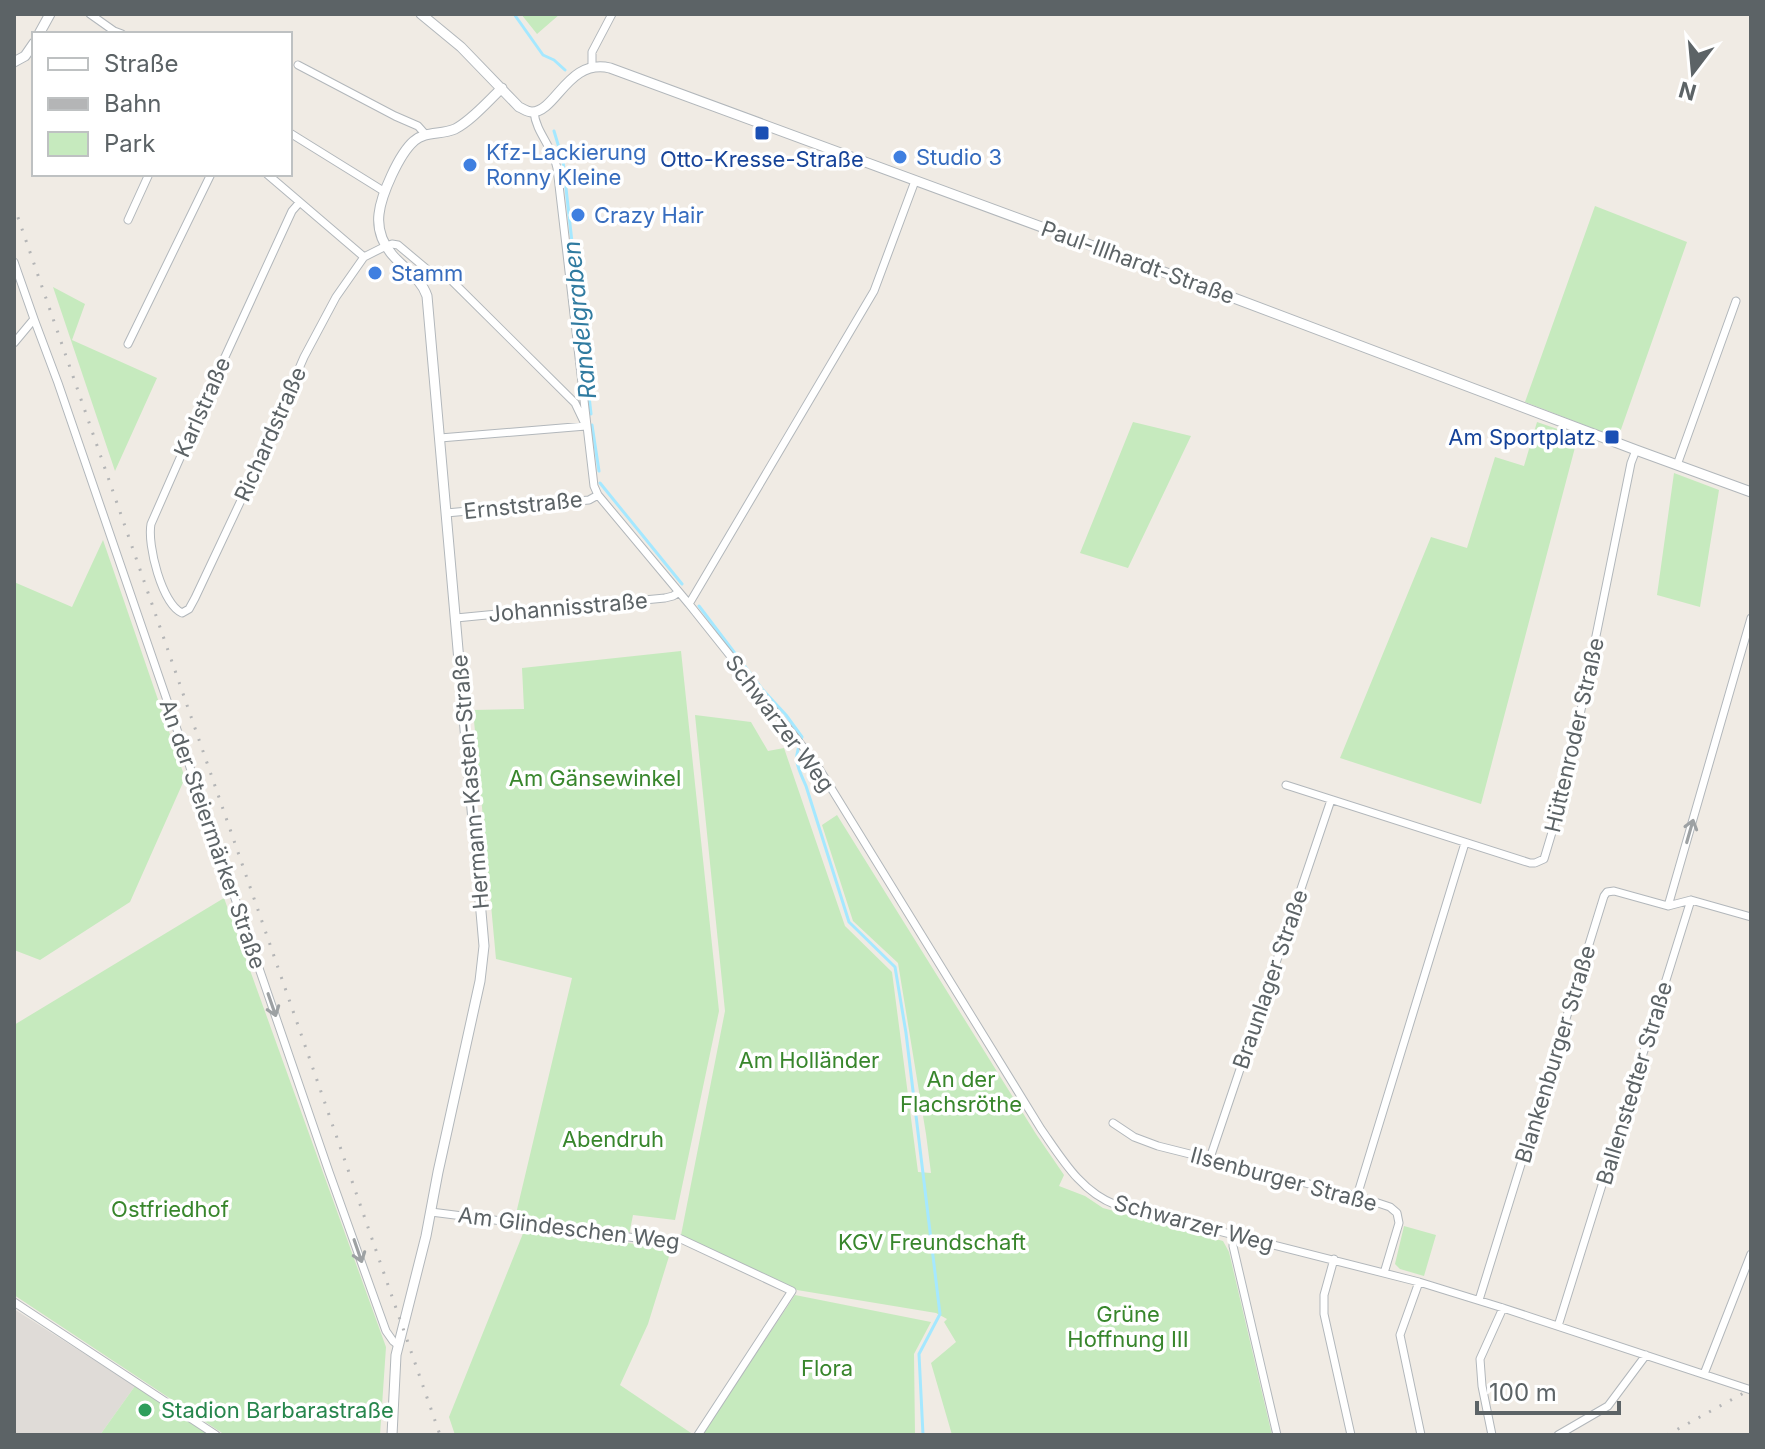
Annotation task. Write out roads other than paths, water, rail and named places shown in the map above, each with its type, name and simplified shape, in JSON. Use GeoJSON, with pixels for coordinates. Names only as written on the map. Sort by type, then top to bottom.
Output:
{"type":"FeatureCollection","features":[{"type":"Feature","properties":{"kind":"street"},"geometry":{"type":"LineString","coordinates":[[40,32],[50,14]]}},
{"type":"Feature","properties":{"kind":"street"},"geometry":{"type":"LineString","coordinates":[[90,14],[107,31]]}},
{"type":"Feature","properties":{"kind":"street"},"geometry":{"type":"LineString","coordinates":[[421,14],[450,38],[519,107],[534,112]]}},
{"type":"Feature","properties":{"kind":"street"},"geometry":{"type":"LineString","coordinates":[[534,112],[574,77],[592,67],[592,52],[610,15]]}},
{"type":"Feature","properties":{"kind":"street"},"geometry":{"type":"LineString","coordinates":[[14,62],[29,56]]}},
{"type":"Feature","properties":{"kind":"street"},"geometry":{"type":"LineString","coordinates":[[298,65],[418,126],[426,135]]}},
{"type":"Feature","properties":{"kind":"street","name":"Paul-Illhardt-Straße"},"geometry":{"type":"LineString","coordinates":[[592,67],[610,68],[1751,492]]}},
{"type":"Feature","properties":{"kind":"street"},"geometry":{"type":"LineString","coordinates":[[386,246],[378,218],[385,192],[405,151],[426,135],[455,128],[502,88]]}},
{"type":"Feature","properties":{"kind":"street"},"geometry":{"type":"LineString","coordinates":[[534,112],[537,129],[552,151],[557,168],[591,476],[598,495],[689,604],[874,291],[915,181]]}},
{"type":"Feature","properties":{"kind":"street"},"geometry":{"type":"LineString","coordinates":[[292,134],[385,192]]}},
{"type":"Feature","properties":{"kind":"street"},"geometry":{"type":"LineString","coordinates":[[128,220],[148,176]]}},
{"type":"Feature","properties":{"kind":"street"},"geometry":{"type":"LineString","coordinates":[[128,344],[210,176]]}},
{"type":"Feature","properties":{"kind":"street"},"geometry":{"type":"LineString","coordinates":[[269,176],[364,257],[386,246],[398,245],[429,271],[443,272],[575,403],[586,426]]}},
{"type":"Feature","properties":{"kind":"street","name":"Karlstraße"},"geometry":{"type":"LineString","coordinates":[[182,613],[173,607],[163,587],[151,548],[151,524],[219,368],[292,211],[299,203]]}},
{"type":"Feature","properties":{"kind":"street","name":"Hermann-Kasten-Straße"},"geometry":{"type":"LineString","coordinates":[[386,246],[424,288],[429,309],[484,958],[420,1264],[398,1345],[392,1435]]}},
{"type":"Feature","properties":{"kind":"street","name":"Richardstraße"},"geometry":{"type":"LineString","coordinates":[[182,613],[192,604],[230,526],[304,357],[336,297],[364,257]]}},
{"type":"Feature","properties":{"kind":"street","name":"An der Steiermärker Straße"},"geometry":{"type":"LineString","coordinates":[[14,262],[324,1157],[386,1331],[398,1345]]}},
{"type":"Feature","properties":{"kind":"street"},"geometry":{"type":"LineString","coordinates":[[419,281],[429,271]]}},
{"type":"Feature","properties":{"kind":"street"},"geometry":{"type":"LineString","coordinates":[[1677,465],[1736,301]]}},
{"type":"Feature","properties":{"kind":"street"},"geometry":{"type":"LineString","coordinates":[[14,343],[34,319]]}},
{"type":"Feature","properties":{"kind":"street"},"geometry":{"type":"LineString","coordinates":[[440,438],[586,426]]}},
{"type":"Feature","properties":{"kind":"street","name":"Hüttenroder Straße"},"geometry":{"type":"LineString","coordinates":[[1286,785],[1530,863],[1540,862],[1546,854],[1565,789],[1636,450]]}},
{"type":"Feature","properties":{"kind":"street","name":"Ernststraße"},"geometry":{"type":"LineString","coordinates":[[446,513],[589,500],[598,495]]}},
{"type":"Feature","properties":{"kind":"street","name":"Johannisstraße"},"geometry":{"type":"LineString","coordinates":[[456,618],[665,598],[679,592]]}},
{"type":"Feature","properties":{"kind":"street","name":"Schwarzer Weg"},"geometry":{"type":"LineString","coordinates":[[689,604],[815,762],[1041,1129],[1079,1181],[1116,1205],[1419,1282],[1751,1390]]}},
{"type":"Feature","properties":{"kind":"street"},"geometry":{"type":"LineString","coordinates":[[1668,906],[1751,618]]}},
{"type":"Feature","properties":{"kind":"street","name":"Braunlager Straße"},"geometry":{"type":"LineString","coordinates":[[1210,1158],[1331,800]]}},
{"type":"Feature","properties":{"kind":"street"},"geometry":{"type":"LineString","coordinates":[[1357,1196],[1465,843]]}},
{"type":"Feature","properties":{"kind":"street","name":"Blankenburger Straße"},"geometry":{"type":"LineString","coordinates":[[1479,1300],[1604,896],[1614,891],[1668,906]]}},
{"type":"Feature","properties":{"kind":"street"},"geometry":{"type":"LineString","coordinates":[[1668,906],[1691,900],[1751,917]]}},
{"type":"Feature","properties":{"kind":"street","name":"Ballenstedter Straße"},"geometry":{"type":"LineString","coordinates":[[1558,1326],[1691,900]]}},
{"type":"Feature","properties":{"kind":"street","name":"Ilsenburger Straße"},"geometry":{"type":"LineString","coordinates":[[1113,1123],[1146,1142],[1390,1207],[1397,1213],[1399,1223],[1384,1273]]}},
{"type":"Feature","properties":{"kind":"street","name":"Am Glindeschen Weg"},"geometry":{"type":"LineString","coordinates":[[431,1212],[668,1242],[681,1239],[792,1291],[698,1435]]}},
{"type":"Feature","properties":{"kind":"street"},"geometry":{"type":"LineString","coordinates":[[1234,1234],[1233,1246],[1277,1435]]}},
{"type":"Feature","properties":{"kind":"street"},"geometry":{"type":"LineString","coordinates":[[1704,1374],[1751,1254]]}},
{"type":"Feature","properties":{"kind":"street"},"geometry":{"type":"LineString","coordinates":[[1334,1259],[1324,1295],[1324,1314],[1351,1435]]}},
{"type":"Feature","properties":{"kind":"street"},"geometry":{"type":"LineString","coordinates":[[1419,1282],[1400,1335],[1421,1435]]}},
{"type":"Feature","properties":{"kind":"street"},"geometry":{"type":"LineString","coordinates":[[14,1302],[216,1435]]}},
{"type":"Feature","properties":{"kind":"street"},"geometry":{"type":"LineString","coordinates":[[1492,1435],[1480,1359],[1503,1308]]}},
{"type":"Feature","properties":{"kind":"street"},"geometry":{"type":"LineString","coordinates":[[1558,1435],[1608,1406],[1646,1355]]}},
{"type":"Feature","properties":{"kind":"waterway","name":"Randelgraben"},"geometry":{"type":"LineString","coordinates":[[514,14],[543,55],[565,70]]}},
{"type":"Feature","properties":{"kind":"waterway","name":"Randelgraben"},"geometry":{"type":"LineString","coordinates":[[554,131],[563,161],[591,414]]}},
{"type":"Feature","properties":{"kind":"waterway","name":"Randelgraben"},"geometry":{"type":"LineString","coordinates":[[592,425],[599,471]]}},
{"type":"Feature","properties":{"kind":"waterway","name":"Randelgraben"},"geometry":{"type":"LineString","coordinates":[[600,483],[682,584]]}},
{"type":"Feature","properties":{"kind":"waterway","name":"Randelgraben"},"geometry":{"type":"LineString","coordinates":[[699,606],[802,737],[797,752],[798,767],[849,922],[895,967],[906,1033],[940,1314],[919,1354],[923,1435]]}},
{"type":"Feature","properties":{"kind":"railway"},"geometry":{"type":"LineString","coordinates":[[14,206],[440,1435]]}},
{"type":"Feature","properties":{"kind":"railway"},"geometry":{"type":"LineString","coordinates":[[1667,1435],[1751,1389]]}},
{"type":"Feature","properties":{"kind":"place","name":"Otto-Kresse-Straße"},"geometry":{"type":"Point","coordinates":[762,133]}},
{"type":"Feature","properties":{"kind":"place","name":"Studio 3"},"geometry":{"type":"Point","coordinates":[900,157]}},
{"type":"Feature","properties":{"kind":"place","name":"Kfz-Lackierung Ronny Kleine"},"geometry":{"type":"Point","coordinates":[470,165]}},
{"type":"Feature","properties":{"kind":"place","name":"Crazy Hair"},"geometry":{"type":"Point","coordinates":[578,215]}},
{"type":"Feature","properties":{"kind":"place","name":"Stamm"},"geometry":{"type":"Point","coordinates":[375,273]}},
{"type":"Feature","properties":{"kind":"place","name":"Am Sportplatz"},"geometry":{"type":"Point","coordinates":[1612,437]}},
{"type":"Feature","properties":{"kind":"place","name":"Stadion Barbarastraße"},"geometry":{"type":"Point","coordinates":[145,1410]}},
{"type":"Feature","properties":{"kind":"park label","name":"Am Gänsewinkel"},"geometry":{"type":"Point","coordinates":[595,778]}},
{"type":"Feature","properties":{"kind":"park label","name":"Am Holländer"},"geometry":{"type":"Point","coordinates":[809,1060]}},
{"type":"Feature","properties":{"kind":"park label","name":"An der Flachsröthe"},"geometry":{"type":"Point","coordinates":[961,1092]}},
{"type":"Feature","properties":{"kind":"park label","name":"Abendruh"},"geometry":{"type":"Point","coordinates":[613,1139]}},
{"type":"Feature","properties":{"kind":"park label","name":"Ostfriedhof"},"geometry":{"type":"Point","coordinates":[170,1209]}},
{"type":"Feature","properties":{"kind":"park label","name":"KGV Freundschaft"},"geometry":{"type":"Point","coordinates":[932,1242]}},
{"type":"Feature","properties":{"kind":"park label","name":"Grüne Hoffnung III"},"geometry":{"type":"Point","coordinates":[1128,1326]}},
{"type":"Feature","properties":{"kind":"park label","name":"Flora"},"geometry":{"type":"Point","coordinates":[827,1368]}}]}
